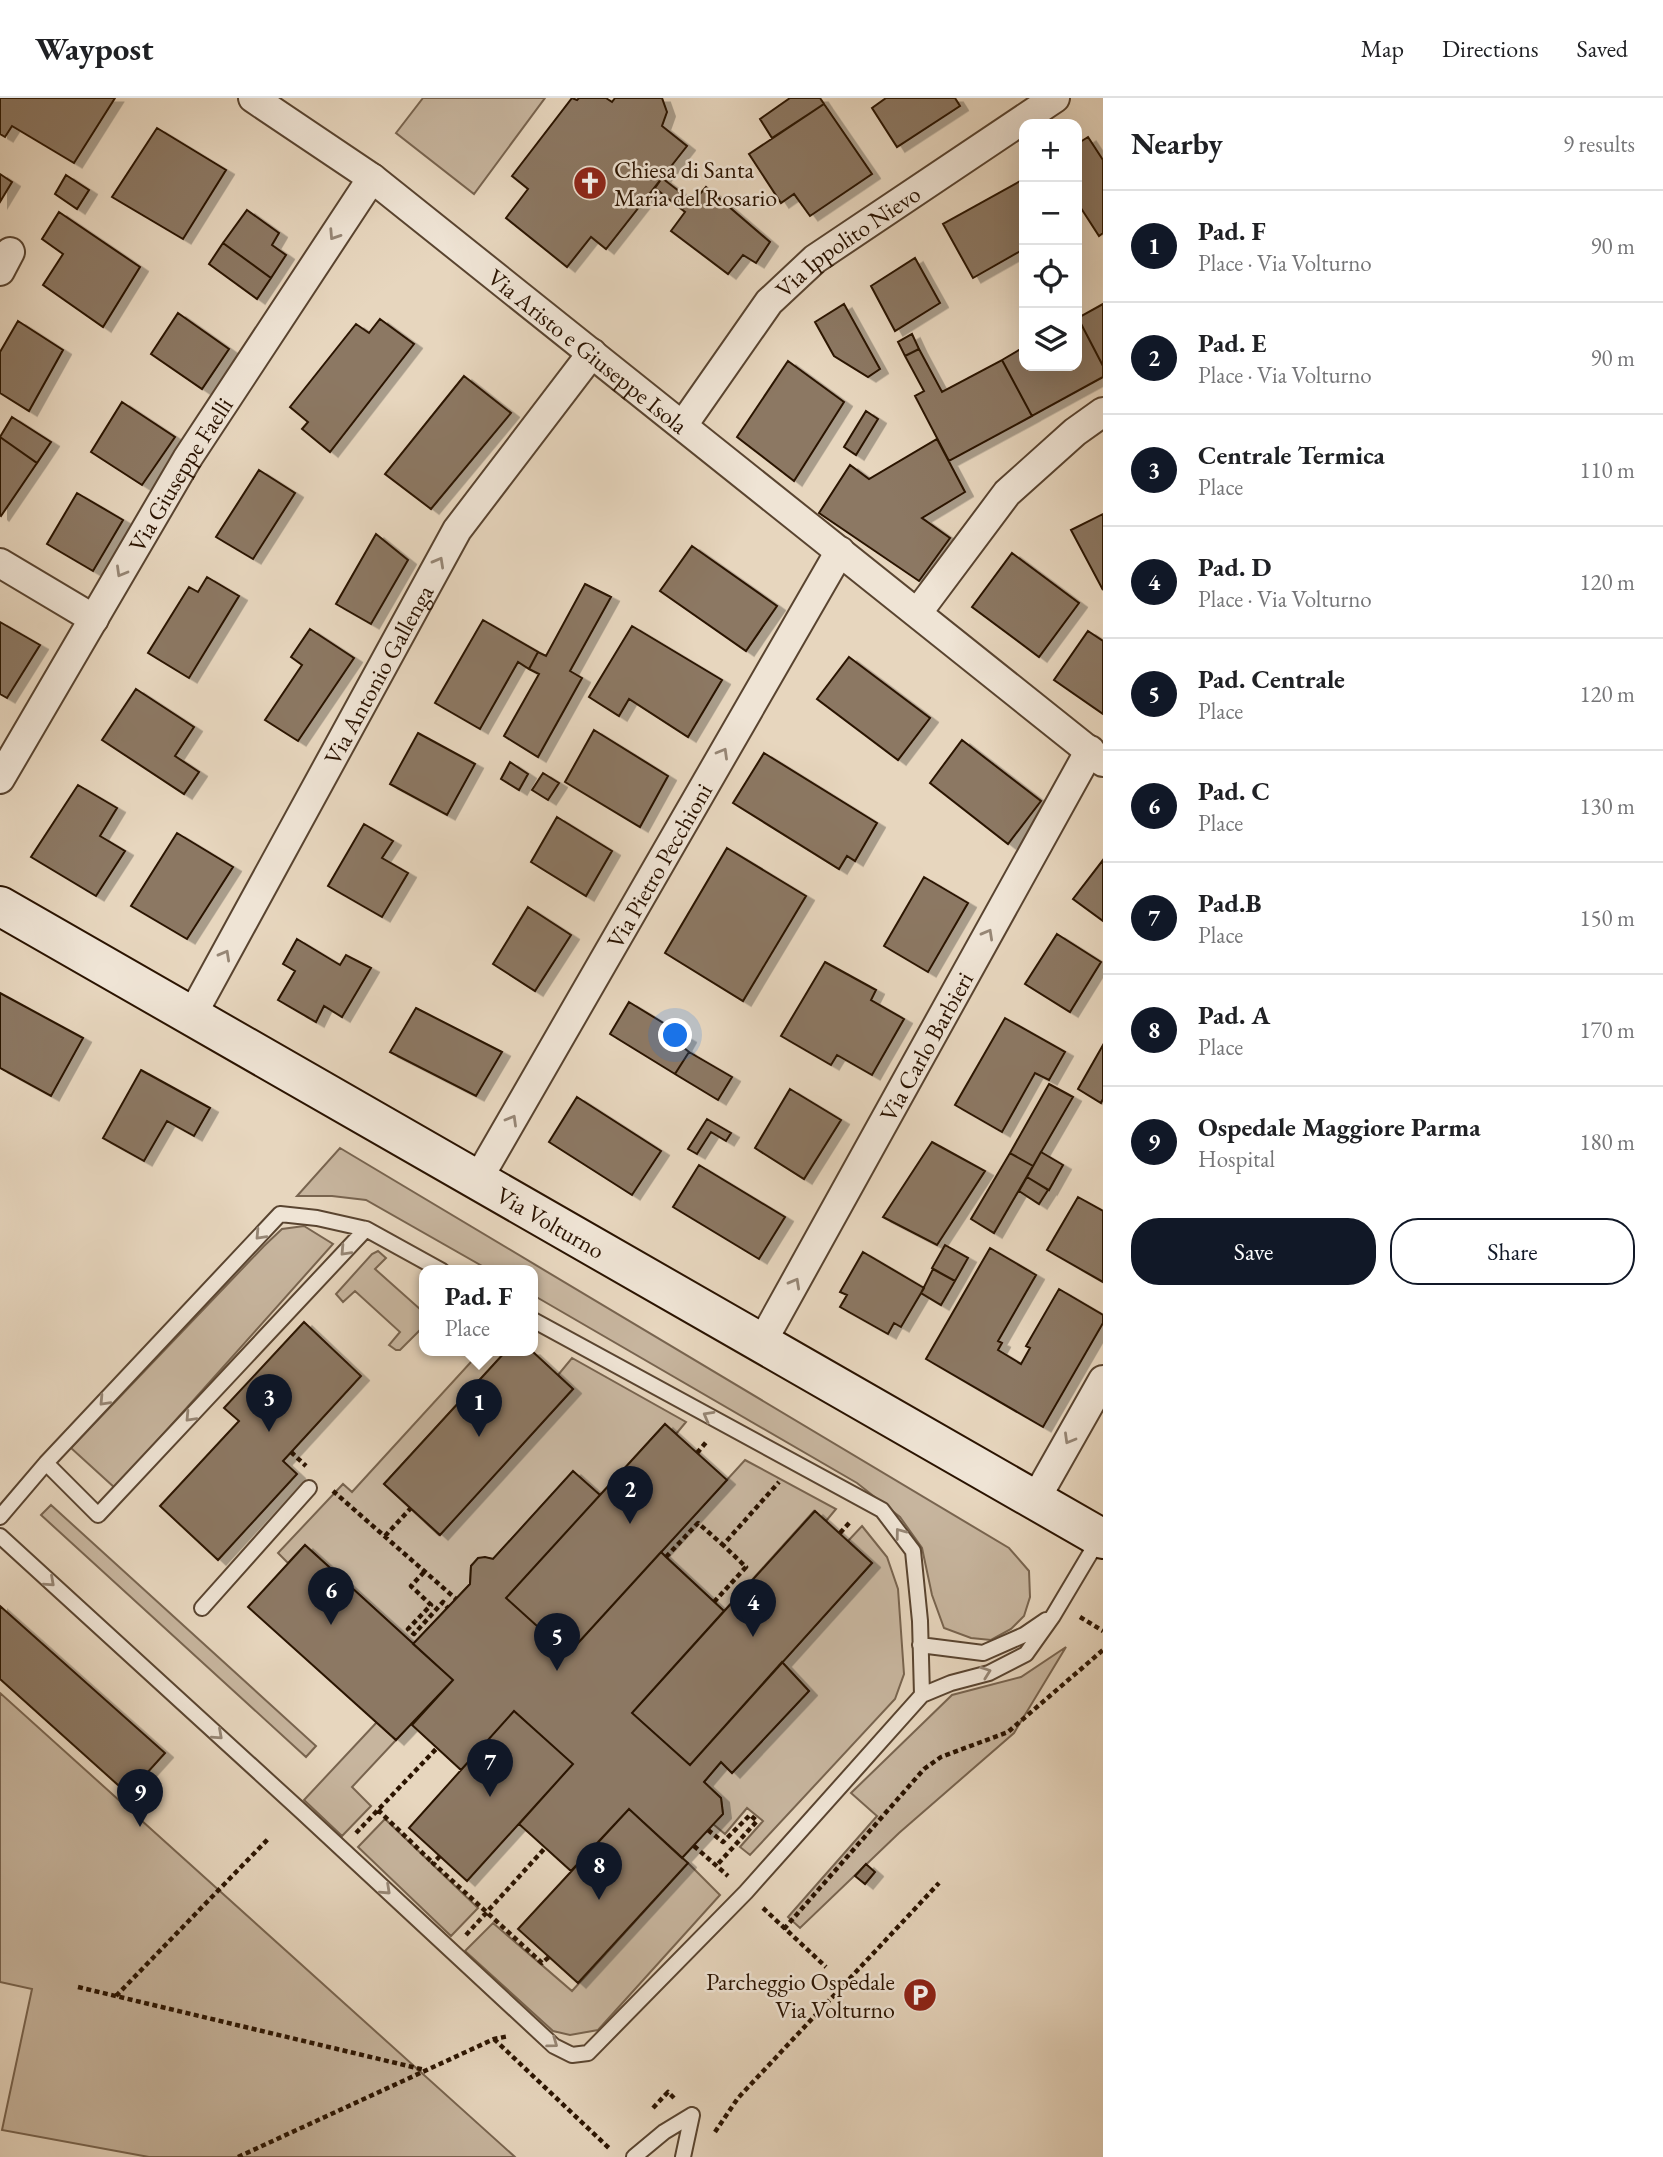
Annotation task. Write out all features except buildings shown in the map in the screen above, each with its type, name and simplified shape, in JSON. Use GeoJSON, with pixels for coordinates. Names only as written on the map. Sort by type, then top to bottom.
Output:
{"type":"FeatureCollection","features":[{"type":"Feature","properties":{"kind":"street","name":"Via Aristo e Giuseppe Isola"},"geometry":{"type":"LineString","coordinates":[[253,98],[372,178],[1096,756]]}},
{"type":"Feature","properties":{"kind":"street","name":"Via Ippolito Nievo"},"geometry":{"type":"LineString","coordinates":[[683,425],[769,302],[815,260],[1055,98]]}},
{"type":"Feature","properties":{"kind":"street","name":"Via Giuseppe Faelli"},"geometry":{"type":"LineString","coordinates":[[0,779],[187,458],[372,178]]}},
{"type":"Feature","properties":{"kind":"street","name":"Via Antonio Gallenga"},"geometry":{"type":"LineString","coordinates":[[192,1015],[457,530],[592,353]]}},
{"type":"Feature","properties":{"kind":"street"},"geometry":{"type":"LineString","coordinates":[[918,612],[1007,493],[1038,464],[1103,412]]}},
{"type":"Feature","properties":{"kind":"street","name":"Via Pietro Pecchioni"},"geometry":{"type":"LineString","coordinates":[[478,1179],[840,551]]}},
{"type":"Feature","properties":{"kind":"street"},"geometry":{"type":"LineString","coordinates":[[0,563],[94,619]]}},
{"type":"Feature","properties":{"kind":"street","name":"Via Carlo Barbieri"},"geometry":{"type":"LineString","coordinates":[[762,1342],[1096,756]]}},
{"type":"Feature","properties":{"kind":"street","name":"Via Volturno"},"geometry":{"type":"LineString","coordinates":[[0,906],[1102,1538]]}},
{"type":"Feature","properties":{"kind":"street"},"geometry":{"type":"LineString","coordinates":[[1035,1500],[1103,1380]]}},
{"type":"Feature","properties":{"kind":"lane"},"geometry":{"type":"LineString","coordinates":[[0,1517],[46,1463],[280,1214],[317,1218],[366,1229],[431,1265]]}},
{"type":"Feature","properties":{"kind":"lane"},"geometry":{"type":"LineString","coordinates":[[46,1463],[98,1515],[366,1229]]}},
{"type":"Feature","properties":{"kind":"lane"},"geometry":{"type":"LineString","coordinates":[[538,1323],[882,1510],[914,1551],[920,1621],[922,1695]]}},
{"type":"Feature","properties":{"kind":"lane"},"geometry":{"type":"LineString","coordinates":[[202,1608],[309,1488]]}},
{"type":"Feature","properties":{"kind":"lane"},"geometry":{"type":"LineString","coordinates":[[0,1536],[537,2031],[554,2046],[572,2055],[588,2053],[746,1892],[922,1695],[951,1683],[989,1673],[1026,1654],[1102,1538]]}},
{"type":"Feature","properties":{"kind":"lane"},"geometry":{"type":"LineString","coordinates":[[920,1645],[984,1653],[1024,1635],[1053,1616]]}},
{"type":"Feature","properties":{"kind":"lane"},"geometry":{"type":"LineString","coordinates":[[634,2157],[664,2132],[692,2115]]}},
{"type":"Feature","properties":{"kind":"lane"},"geometry":{"type":"LineString","coordinates":[[683,2157],[692,2115]]}},
{"type":"Feature","properties":{"kind":"path"},"geometry":{"type":"LineString","coordinates":[[291,1452],[309,1469]]}},
{"type":"Feature","properties":{"kind":"path"},"geometry":{"type":"LineString","coordinates":[[723,1545],[796,1464]]}},
{"type":"Feature","properties":{"kind":"path"},"geometry":{"type":"LineString","coordinates":[[327,1487],[456,1599]]}},
{"type":"Feature","properties":{"kind":"path"},"geometry":{"type":"LineString","coordinates":[[384,1536],[411,1508]]}},
{"type":"Feature","properties":{"kind":"path"},"geometry":{"type":"LineString","coordinates":[[666,1557],[698,1523],[747,1567],[714,1602]]}},
{"type":"Feature","properties":{"kind":"path"},"geometry":{"type":"LineString","coordinates":[[424,1572],[411,1586],[431,1605],[408,1629],[414,1634],[443,1602],[448,1608]]}},
{"type":"Feature","properties":{"kind":"path"},"geometry":{"type":"LineString","coordinates":[[784,1929],[924,1769],[941,1757],[1008,1732],[1103,1650]]}},
{"type":"Feature","properties":{"kind":"path"},"geometry":{"type":"LineString","coordinates":[[341,1848],[437,1748]]}},
{"type":"Feature","properties":{"kind":"path"},"geometry":{"type":"LineString","coordinates":[[378,1810],[542,1964],[549,1957]]}},
{"type":"Feature","properties":{"kind":"path"},"geometry":{"type":"LineString","coordinates":[[708,1830],[723,1842],[750,1815],[757,1821],[716,1866]]}},
{"type":"Feature","properties":{"kind":"path"},"geometry":{"type":"LineString","coordinates":[[116,1996],[269,1838]]}},
{"type":"Feature","properties":{"kind":"path"},"geometry":{"type":"LineString","coordinates":[[451,1951],[545,1847]]}},
{"type":"Feature","properties":{"kind":"path"},"geometry":{"type":"LineString","coordinates":[[433,1863],[440,1856]]}},
{"type":"Feature","properties":{"kind":"path"},"geometry":{"type":"LineString","coordinates":[[651,2110],[668,2092],[713,2134],[738,2098],[939,1883]]}},
{"type":"Feature","properties":{"kind":"path"},"geometry":{"type":"LineString","coordinates":[[78,1987],[425,2070]]}},
{"type":"Feature","properties":{"kind":"path"},"geometry":{"type":"LineString","coordinates":[[238,2157],[494,2039],[537,2031]]}},
{"type":"Feature","properties":{"kind":"path"},"geometry":{"type":"LineString","coordinates":[[494,2039],[613,2151],[620,2143]]}},
{"type":"Feature","properties":{"kind":"shaded area"},"geometry":{"type":"Polygon","coordinates":[[[423,98],[545,98],[474,194],[396,133],[423,98]]]}},
{"type":"Feature","properties":{"kind":"shaded area"},"geometry":{"type":"Polygon","coordinates":[[[340,1148],[536,1265],[480,1265],[366,1200],[297,1196],[340,1148]]]}},
{"type":"Feature","properties":{"kind":"shaded area"},"geometry":{"type":"Polygon","coordinates":[[[304,1226],[333,1244],[115,1488],[71,1448],[264,1246],[282,1229],[304,1226]]]}},
{"type":"Feature","properties":{"kind":"shaded area"},"geometry":{"type":"Polygon","coordinates":[[[378,1251],[386,1258],[375,1269],[419,1308],[419,1331],[400,1350],[389,1345],[400,1332],[355,1291],[343,1302],[336,1294],[372,1254],[378,1251]]]}},
{"type":"Feature","properties":{"kind":"shaded area"},"geometry":{"type":"Polygon","coordinates":[[[538,1266],[1009,1548],[1029,1571],[1030,1597],[1024,1616],[1011,1629],[991,1640],[971,1638],[944,1628],[932,1595],[922,1548],[900,1517],[857,1483],[538,1298],[538,1266]]]}},
{"type":"Feature","properties":{"kind":"shaded area"},"geometry":{"type":"Polygon","coordinates":[[[476,1356],[501,1356],[384,1484],[439,1535],[573,1389],[558,1375],[572,1358],[686,1422],[676,1434],[665,1424],[600,1495],[573,1472],[493,1559],[478,1559],[471,1566],[470,1584],[413,1644],[305,1545],[288,1563],[278,1553],[343,1484],[352,1492],[476,1356]]]}},
{"type":"Feature","properties":{"kind":"shaded area"},"geometry":{"type":"Polygon","coordinates":[[[745,1460],[836,1509],[826,1521],[814,1511],[724,1611],[661,1552],[745,1460]]]}},
{"type":"Feature","properties":{"kind":"shaded area"},"geometry":{"type":"Polygon","coordinates":[[[51,1505],[316,1746],[306,1757],[41,1515],[51,1505]]]}},
{"type":"Feature","properties":{"kind":"shaded area"},"geometry":{"type":"Polygon","coordinates":[[[862,1526],[887,1557],[898,1589],[904,1674],[895,1699],[750,1855],[740,1847],[763,1821],[747,1808],[725,1834],[713,1824],[723,1814],[721,1798],[704,1782],[721,1762],[732,1773],[809,1691],[782,1662],[872,1563],[848,1541],[862,1526]]]}},
{"type":"Feature","properties":{"kind":"shaded area"},"geometry":{"type":"Polygon","coordinates":[[[1066,1647],[1014,1733],[899,1833],[800,1928],[788,1917],[877,1816],[851,1793],[952,1695],[1021,1677],[1066,1647]]]}},
{"type":"Feature","properties":{"kind":"shaded area"},"geometry":{"type":"Polygon","coordinates":[[[0,1693],[515,2157],[149,2157],[2,2130],[32,1989],[0,1982],[0,1693]]]}},
{"type":"Feature","properties":{"kind":"shaded area"},"geometry":{"type":"Polygon","coordinates":[[[377,1722],[396,1740],[352,1787],[371,1806],[342,1836],[304,1800],[377,1722]]]}},
{"type":"Feature","properties":{"kind":"shaded area"},"geometry":{"type":"Polygon","coordinates":[[[385,1819],[478,1908],[451,1936],[358,1847],[385,1819]]]}},
{"type":"Feature","properties":{"kind":"shaded area"},"geometry":{"type":"Polygon","coordinates":[[[688,1863],[720,1895],[598,2030],[570,2035],[553,2031],[465,1951],[493,1923],[572,1991],[688,1863]]]}},
{"type":"Feature","properties":{"kind":"place","name":"Chiesa di Santa Maria del Rosario"},"geometry":{"type":"Point","coordinates":[590,183]}},
{"type":"Feature","properties":{"kind":"place","name":"Centrale Termica"},"geometry":{"type":"Point","coordinates":[269,1432]}},
{"type":"Feature","properties":{"kind":"place","name":"Pad. F"},"geometry":{"type":"Point","coordinates":[479,1437]}},
{"type":"Feature","properties":{"kind":"place","name":"Pad. E"},"geometry":{"type":"Point","coordinates":[630,1524]}},
{"type":"Feature","properties":{"kind":"place","name":"Pad. C"},"geometry":{"type":"Point","coordinates":[331,1625]}},
{"type":"Feature","properties":{"kind":"place","name":"Pad. D"},"geometry":{"type":"Point","coordinates":[753,1637]}},
{"type":"Feature","properties":{"kind":"place","name":"Pad. Centrale"},"geometry":{"type":"Point","coordinates":[557,1671]}},
{"type":"Feature","properties":{"kind":"place","name":"Pad.B"},"geometry":{"type":"Point","coordinates":[490,1797]}},
{"type":"Feature","properties":{"kind":"place","name":"Ospedale Maggiore Parma"},"geometry":{"type":"Point","coordinates":[140,1827]}},
{"type":"Feature","properties":{"kind":"place","name":"Pad. A"},"geometry":{"type":"Point","coordinates":[599,1900]}},
{"type":"Feature","properties":{"kind":"place","name":"Parcheggio Ospedale Via Volturno"},"geometry":{"type":"Point","coordinates":[920,1995]}}]}
